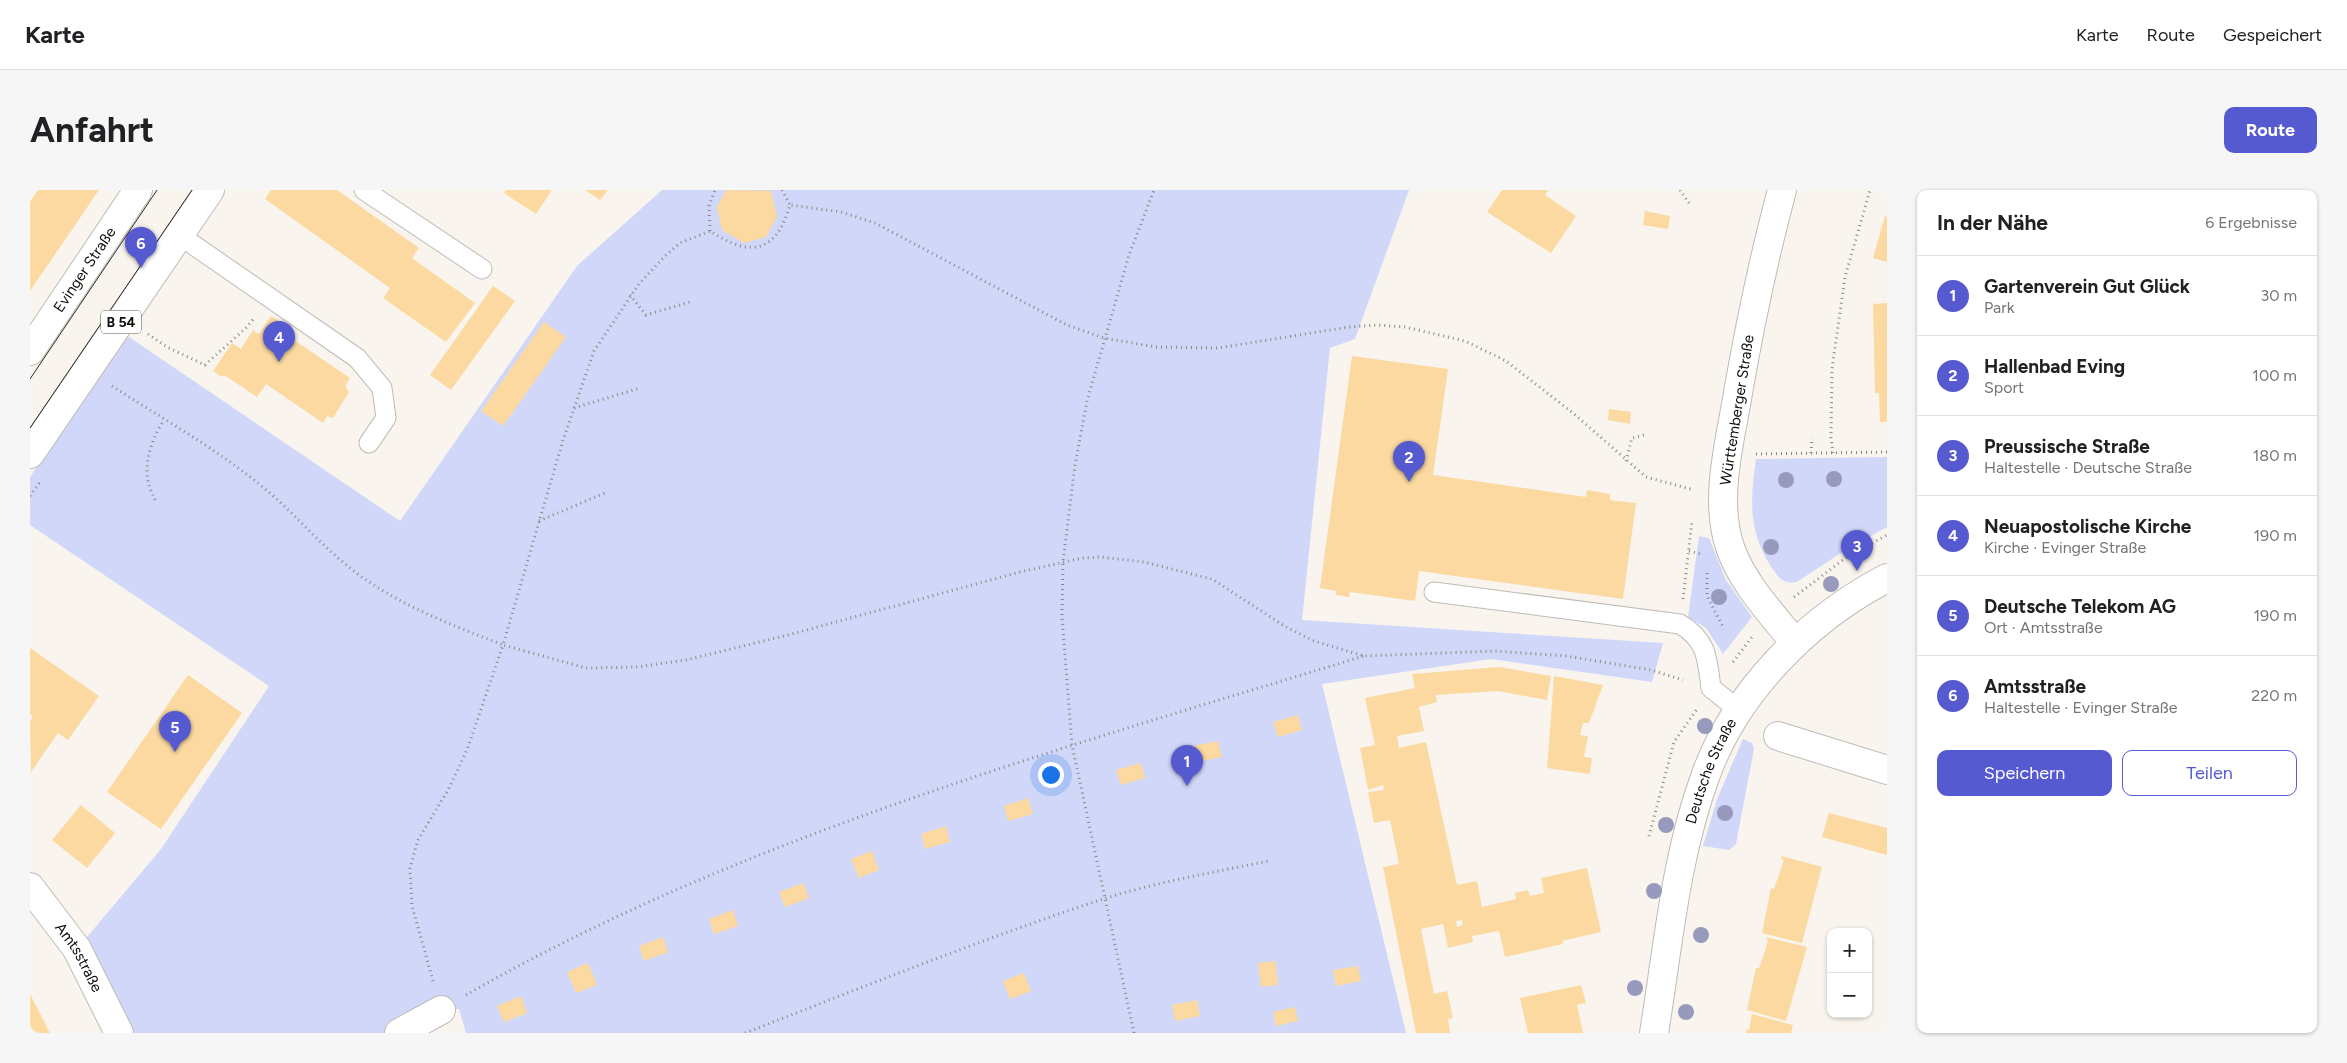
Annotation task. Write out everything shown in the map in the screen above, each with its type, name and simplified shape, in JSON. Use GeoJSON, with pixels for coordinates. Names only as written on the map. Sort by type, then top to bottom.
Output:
{"type":"FeatureCollection","features":[{"type":"Feature","properties":{"kind":"street","name":"Evinger Straße"},"geometry":{"type":"LineString","coordinates":[[30,351],[138,190]]}},
{"type":"Feature","properties":{"kind":"street","name":"B 54"},"geometry":{"type":"LineString","coordinates":[[30,454],[89,371],[210,190]]}},
{"type":"Feature","properties":{"kind":"street","name":"Württemberger Straße"},"geometry":{"type":"LineString","coordinates":[[1782,190],[1755,299],[1728,455],[1724,520],[1731,550],[1746,580],[1795,643]]}},
{"type":"Feature","properties":{"kind":"street","name":"Deutsche Straße"},"geometry":{"type":"LineString","coordinates":[[1654,1033],[1686,838],[1705,776],[1723,737],[1769,672],[1795,643],[1857,594],[1887,578]]}},
{"type":"Feature","properties":{"kind":"street"},"geometry":{"type":"LineString","coordinates":[[1778,736],[1887,770]]}},
{"type":"Feature","properties":{"kind":"street","name":"Amtsstraße"},"geometry":{"type":"LineString","coordinates":[[30,887],[77,949],[119,1033]]}},
{"type":"Feature","properties":{"kind":"street"},"geometry":{"type":"LineString","coordinates":[[398,1033],[441,1010]]}},
{"type":"Feature","properties":{"kind":"lane"},"geometry":{"type":"LineString","coordinates":[[364,190],[482,270]]}},
{"type":"Feature","properties":{"kind":"lane"},"geometry":{"type":"LineString","coordinates":[[179,236],[357,358],[382,388],[386,418],[369,443]]}},
{"type":"Feature","properties":{"kind":"lane"},"geometry":{"type":"LineString","coordinates":[[1434,592],[1680,624],[1692,631],[1705,648],[1711,688],[1740,711]]}},
{"type":"Feature","properties":{"kind":"path"},"geometry":{"type":"LineString","coordinates":[[710,232],[709,206],[715,190]]}},
{"type":"Feature","properties":{"kind":"path"},"geometry":{"type":"LineString","coordinates":[[710,232],[723,240],[746,248],[767,244],[784,225],[790,204],[782,190]]}},
{"type":"Feature","properties":{"kind":"path"},"geometry":{"type":"LineString","coordinates":[[1134,1033],[1072,745],[1062,617],[1063,562],[1075,465],[1087,402],[1129,255],[1154,190]]}},
{"type":"Feature","properties":{"kind":"path"},"geometry":{"type":"LineString","coordinates":[[1680,190],[1691,206]]}},
{"type":"Feature","properties":{"kind":"path"},"geometry":{"type":"LineString","coordinates":[[1834,453],[1831,438],[1832,369],[1845,277],[1870,190]]}},
{"type":"Feature","properties":{"kind":"path"},"geometry":{"type":"LineString","coordinates":[[790,204],[841,212],[875,223],[1067,325],[1104,338],[1156,347],[1218,348],[1349,327],[1377,325],[1405,327],[1465,341],[1506,361],[1573,413],[1646,477],[1696,490],[1695,499]]}},
{"type":"Feature","properties":{"kind":"path"},"geometry":{"type":"LineString","coordinates":[[710,232],[680,243],[664,256],[630,295],[594,351],[573,408],[503,645],[467,750],[448,790],[418,840],[410,868],[412,906],[441,1010],[528,960],[711,875],[863,816],[1072,745],[1364,656],[1495,651],[1566,656],[1651,670],[1711,688]]}},
{"type":"Feature","properties":{"kind":"path"},"geometry":{"type":"LineString","coordinates":[[630,295],[646,315],[690,302]]}},
{"type":"Feature","properties":{"kind":"path"},"geometry":{"type":"LineString","coordinates":[[146,332],[167,347],[205,365],[247,327],[268,296]]}},
{"type":"Feature","properties":{"kind":"path"},"geometry":{"type":"LineString","coordinates":[[89,371],[235,466],[264,488],[345,564],[384,591],[432,616],[503,645],[586,668],[637,667],[686,660],[1063,562],[1101,557],[1144,562],[1212,579],[1286,627],[1314,641],[1364,656]]}},
{"type":"Feature","properties":{"kind":"path"},"geometry":{"type":"LineString","coordinates":[[573,408],[640,388]]}},
{"type":"Feature","properties":{"kind":"path"},"geometry":{"type":"LineString","coordinates":[[155,500],[148,481],[148,458],[158,429],[164,420]]}},
{"type":"Feature","properties":{"kind":"path"},"geometry":{"type":"LineString","coordinates":[[1626,461],[1632,438],[1644,435]]}},
{"type":"Feature","properties":{"kind":"path"},"geometry":{"type":"LineString","coordinates":[[1811,453],[1812,438]]}},
{"type":"Feature","properties":{"kind":"path"},"geometry":{"type":"LineString","coordinates":[[1728,455],[1887,452]]}},
{"type":"Feature","properties":{"kind":"path"},"geometry":{"type":"LineString","coordinates":[[539,522],[607,492]]}},
{"type":"Feature","properties":{"kind":"path"},"geometry":{"type":"LineString","coordinates":[[1680,624],[1693,516]]}},
{"type":"Feature","properties":{"kind":"path"},"geometry":{"type":"LineString","coordinates":[[1689,551],[1704,556]]}},
{"type":"Feature","properties":{"kind":"path"},"geometry":{"type":"LineString","coordinates":[[1705,648],[1715,643],[1721,637],[1724,630],[1707,596],[1707,571]]}},
{"type":"Feature","properties":{"kind":"path"},"geometry":{"type":"LineString","coordinates":[[744,1033],[922,964],[1104,899],[1180,879],[1269,861]]}},
{"type":"Feature","properties":{"kind":"shaded area"},"geometry":{"type":"Polygon","coordinates":[[[662,190],[1409,190],[1355,339],[1330,348],[1302,620],[1663,643],[1652,682],[1491,659],[1322,684],[1406,1033],[466,1033],[459,1009],[441,1010],[399,1033],[119,1033],[77,949],[161,849],[269,686],[30,525],[30,477],[126,335],[400,521],[577,266],[662,190]]]}},
{"type":"Feature","properties":{"kind":"shaded area"},"geometry":{"type":"Polygon","coordinates":[[[1887,457],[1887,527],[1850,547],[1797,582],[1788,582],[1780,578],[1764,555],[1755,529],[1752,502],[1756,459],[1887,457]]]}},
{"type":"Feature","properties":{"kind":"shaded area"},"geometry":{"type":"Polygon","coordinates":[[[1699,536],[1709,538],[1726,580],[1752,617],[1723,654],[1706,628],[1688,617],[1699,536]]]}},
{"type":"Feature","properties":{"kind":"shaded area"},"geometry":{"type":"Polygon","coordinates":[[[1743,739],[1752,743],[1754,749],[1736,844],[1729,850],[1703,846],[1717,799],[1743,739]]]}},
{"type":"Feature","properties":{"kind":"building"},"geometry":{"type":"Polygon","coordinates":[[[38,190],[99,190],[30,291],[30,202],[38,190]]]}},
{"type":"Feature","properties":{"kind":"building"},"geometry":{"type":"Polygon","coordinates":[[[271,190],[337,190],[419,248],[412,258],[475,303],[446,342],[383,298],[390,288],[265,199],[271,190]]]}},
{"type":"Feature","properties":{"kind":"building"},"geometry":{"type":"Polygon","coordinates":[[[506,190],[552,190],[536,214],[504,193],[506,190]]]}},
{"type":"Feature","properties":{"kind":"building"},"geometry":{"type":"Polygon","coordinates":[[[585,190],[608,190],[600,200],[585,190]]]}},
{"type":"Feature","properties":{"kind":"building"},"geometry":{"type":"Polygon","coordinates":[[[726,190],[771,191],[777,217],[766,237],[744,243],[722,230],[717,207],[726,190]]]}},
{"type":"Feature","properties":{"kind":"building"},"geometry":{"type":"Polygon","coordinates":[[[1502,190],[1548,190],[1545,195],[1576,216],[1551,253],[1487,212],[1502,190]]]}},
{"type":"Feature","properties":{"kind":"building"},"geometry":{"type":"Polygon","coordinates":[[[1645,211],[1670,216],[1668,229],[1643,225],[1645,211]]]}},
{"type":"Feature","properties":{"kind":"building"},"geometry":{"type":"Polygon","coordinates":[[[1885,216],[1887,217],[1887,262],[1873,258],[1885,216]]]}},
{"type":"Feature","properties":{"kind":"building"},"geometry":{"type":"Polygon","coordinates":[[[493,286],[515,301],[451,390],[430,375],[493,286]]]}},
{"type":"Feature","properties":{"kind":"building"},"geometry":{"type":"Polygon","coordinates":[[[1887,303],[1887,422],[1880,422],[1879,393],[1875,393],[1873,304],[1887,303]]]}},
{"type":"Feature","properties":{"kind":"building"},"geometry":{"type":"Polygon","coordinates":[[[271,316],[289,328],[285,334],[350,378],[345,386],[349,392],[333,418],[327,416],[323,423],[266,384],[257,397],[224,375],[222,377],[213,371],[232,343],[241,349],[253,330],[259,334],[271,316]]]}},
{"type":"Feature","properties":{"kind":"building"},"geometry":{"type":"Polygon","coordinates":[[[544,322],[566,337],[503,426],[481,411],[544,322]]]}},
{"type":"Feature","properties":{"kind":"building"},"geometry":{"type":"Polygon","coordinates":[[[1352,356],[1448,369],[1433,475],[1586,497],[1587,490],[1610,494],[1610,500],[1636,503],[1623,599],[1419,571],[1415,601],[1350,592],[1349,597],[1336,595],[1336,591],[1320,588],[1352,356]]]}},
{"type":"Feature","properties":{"kind":"building"},"geometry":{"type":"Polygon","coordinates":[[[1609,409],[1631,412],[1630,424],[1608,420],[1609,409]]]}},
{"type":"Feature","properties":{"kind":"building"},"geometry":{"type":"Polygon","coordinates":[[[30,648],[99,696],[68,740],[58,733],[31,772],[30,721],[33,717],[30,714],[30,648]]]}},
{"type":"Feature","properties":{"kind":"building"},"geometry":{"type":"Polygon","coordinates":[[[1500,667],[1551,676],[1547,700],[1498,691],[1436,695],[1437,702],[1419,707],[1424,731],[1397,736],[1399,748],[1426,742],[1457,885],[1477,881],[1482,907],[1516,899],[1515,893],[1528,890],[1530,896],[1544,893],[1541,878],[1587,868],[1601,932],[1562,941],[1563,944],[1505,957],[1499,931],[1472,936],[1473,942],[1448,948],[1443,924],[1421,929],[1434,994],[1447,991],[1453,1018],[1448,1019],[1450,1033],[1416,1033],[1383,867],[1399,864],[1390,820],[1374,823],[1368,792],[1384,790],[1383,785],[1368,790],[1360,748],[1375,745],[1365,698],[1415,688],[1412,674],[1500,667]],[[1462,920],[1456,921],[1457,927],[1463,925],[1462,920]]]}},
{"type":"Feature","properties":{"kind":"building"},"geometry":{"type":"Polygon","coordinates":[[[188,675],[242,713],[161,829],[107,792],[188,675]]]}},
{"type":"Feature","properties":{"kind":"building"},"geometry":{"type":"Polygon","coordinates":[[[1554,676],[1603,685],[1589,723],[1583,723],[1580,735],[1588,736],[1584,757],[1592,758],[1590,774],[1547,768],[1554,676]]]}},
{"type":"Feature","properties":{"kind":"building"},"geometry":{"type":"Polygon","coordinates":[[[1298,715],[1302,730],[1278,737],[1273,722],[1298,715]]]}},
{"type":"Feature","properties":{"kind":"building"},"geometry":{"type":"Polygon","coordinates":[[[1218,741],[1222,757],[1196,762],[1193,746],[1218,741]]]}},
{"type":"Feature","properties":{"kind":"building"},"geometry":{"type":"Polygon","coordinates":[[[1141,763],[1145,778],[1121,785],[1116,770],[1141,763]]]}},
{"type":"Feature","properties":{"kind":"building"},"geometry":{"type":"Polygon","coordinates":[[[1028,798],[1033,814],[1008,821],[1004,806],[1028,798]]]}},
{"type":"Feature","properties":{"kind":"building"},"geometry":{"type":"Polygon","coordinates":[[[81,805],[115,833],[87,868],[52,840],[81,805]]]}},
{"type":"Feature","properties":{"kind":"building"},"geometry":{"type":"Polygon","coordinates":[[[1829,813],[1887,828],[1887,855],[1822,837],[1829,813]]]}},
{"type":"Feature","properties":{"kind":"building"},"geometry":{"type":"Polygon","coordinates":[[[946,826],[950,842],[925,849],[921,834],[946,826]]]}},
{"type":"Feature","properties":{"kind":"building"},"geometry":{"type":"Polygon","coordinates":[[[872,851],[879,870],[859,878],[851,859],[872,851]]]}},
{"type":"Feature","properties":{"kind":"building"},"geometry":{"type":"Polygon","coordinates":[[[1782,856],[1822,867],[1802,943],[1762,933],[1771,888],[1774,889],[1784,860],[1781,859],[1782,856]]]}},
{"type":"Feature","properties":{"kind":"building"},"geometry":{"type":"Polygon","coordinates":[[[803,883],[809,898],[785,907],[779,892],[803,883]]]}},
{"type":"Feature","properties":{"kind":"building"},"geometry":{"type":"Polygon","coordinates":[[[733,910],[738,926],[714,934],[709,919],[733,910]]]}},
{"type":"Feature","properties":{"kind":"building"},"geometry":{"type":"Polygon","coordinates":[[[663,937],[668,952],[644,961],[639,946],[663,937]]]}},
{"type":"Feature","properties":{"kind":"building"},"geometry":{"type":"Polygon","coordinates":[[[1766,937],[1807,947],[1786,1021],[1747,1010],[1756,968],[1759,968],[1768,940],[1766,937]]]}},
{"type":"Feature","properties":{"kind":"building"},"geometry":{"type":"Polygon","coordinates":[[[1275,961],[1278,985],[1261,987],[1258,963],[1275,961]]]}},
{"type":"Feature","properties":{"kind":"building"},"geometry":{"type":"Polygon","coordinates":[[[588,963],[597,985],[576,993],[567,972],[588,963]]]}},
{"type":"Feature","properties":{"kind":"building"},"geometry":{"type":"Polygon","coordinates":[[[1358,966],[1361,981],[1336,986],[1333,970],[1358,966]]]}},
{"type":"Feature","properties":{"kind":"building"},"geometry":{"type":"Polygon","coordinates":[[[1024,973],[1031,991],[1010,999],[1003,981],[1024,973]]]}},
{"type":"Feature","properties":{"kind":"building"},"geometry":{"type":"Polygon","coordinates":[[[1581,985],[1586,1003],[1577,1005],[1583,1033],[1528,1033],[1520,998],[1581,985]]]}},
{"type":"Feature","properties":{"kind":"building"},"geometry":{"type":"Polygon","coordinates":[[[30,994],[50,1033],[30,1033],[30,994]]]}},
{"type":"Feature","properties":{"kind":"building"},"geometry":{"type":"Polygon","coordinates":[[[521,996],[527,1013],[504,1022],[497,1006],[521,996]]]}},
{"type":"Feature","properties":{"kind":"building"},"geometry":{"type":"Polygon","coordinates":[[[1197,1000],[1200,1016],[1175,1021],[1172,1005],[1197,1000]]]}},
{"type":"Feature","properties":{"kind":"building"},"geometry":{"type":"Polygon","coordinates":[[[1295,1007],[1298,1021],[1276,1026],[1273,1012],[1295,1007]]]}},
{"type":"Feature","properties":{"kind":"building"},"geometry":{"type":"Polygon","coordinates":[[[1752,1014],[1793,1025],[1791,1033],[1746,1033],[1747,1029],[1749,1030],[1752,1014]]]}},
{"type":"Feature","properties":{"kind":"tram line"},"geometry":{"type":"LineString","coordinates":[[30,379],[157,190]]}},
{"type":"Feature","properties":{"kind":"tram line"},"geometry":{"type":"LineString","coordinates":[[30,428],[192,190]]}},
{"type":"Feature","properties":{"kind":"place","name":"Amtsstraße"},"geometry":{"type":"Point","coordinates":[141,268]}},
{"type":"Feature","properties":{"kind":"place","name":"Neuapostolische Kirche"},"geometry":{"type":"Point","coordinates":[279,362]}},
{"type":"Feature","properties":{"kind":"place","name":"Hallenbad Eving"},"geometry":{"type":"Point","coordinates":[1409,482]}},
{"type":"Feature","properties":{"kind":"place","name":"Preussische Straße"},"geometry":{"type":"Point","coordinates":[1857,571]}},
{"type":"Feature","properties":{"kind":"place","name":"Deutsche Telekom AG"},"geometry":{"type":"Point","coordinates":[175,752]}},
{"type":"Feature","properties":{"kind":"place","name":"Gartenverein Gut Glück"},"geometry":{"type":"Point","coordinates":[1187,786]}}]}
